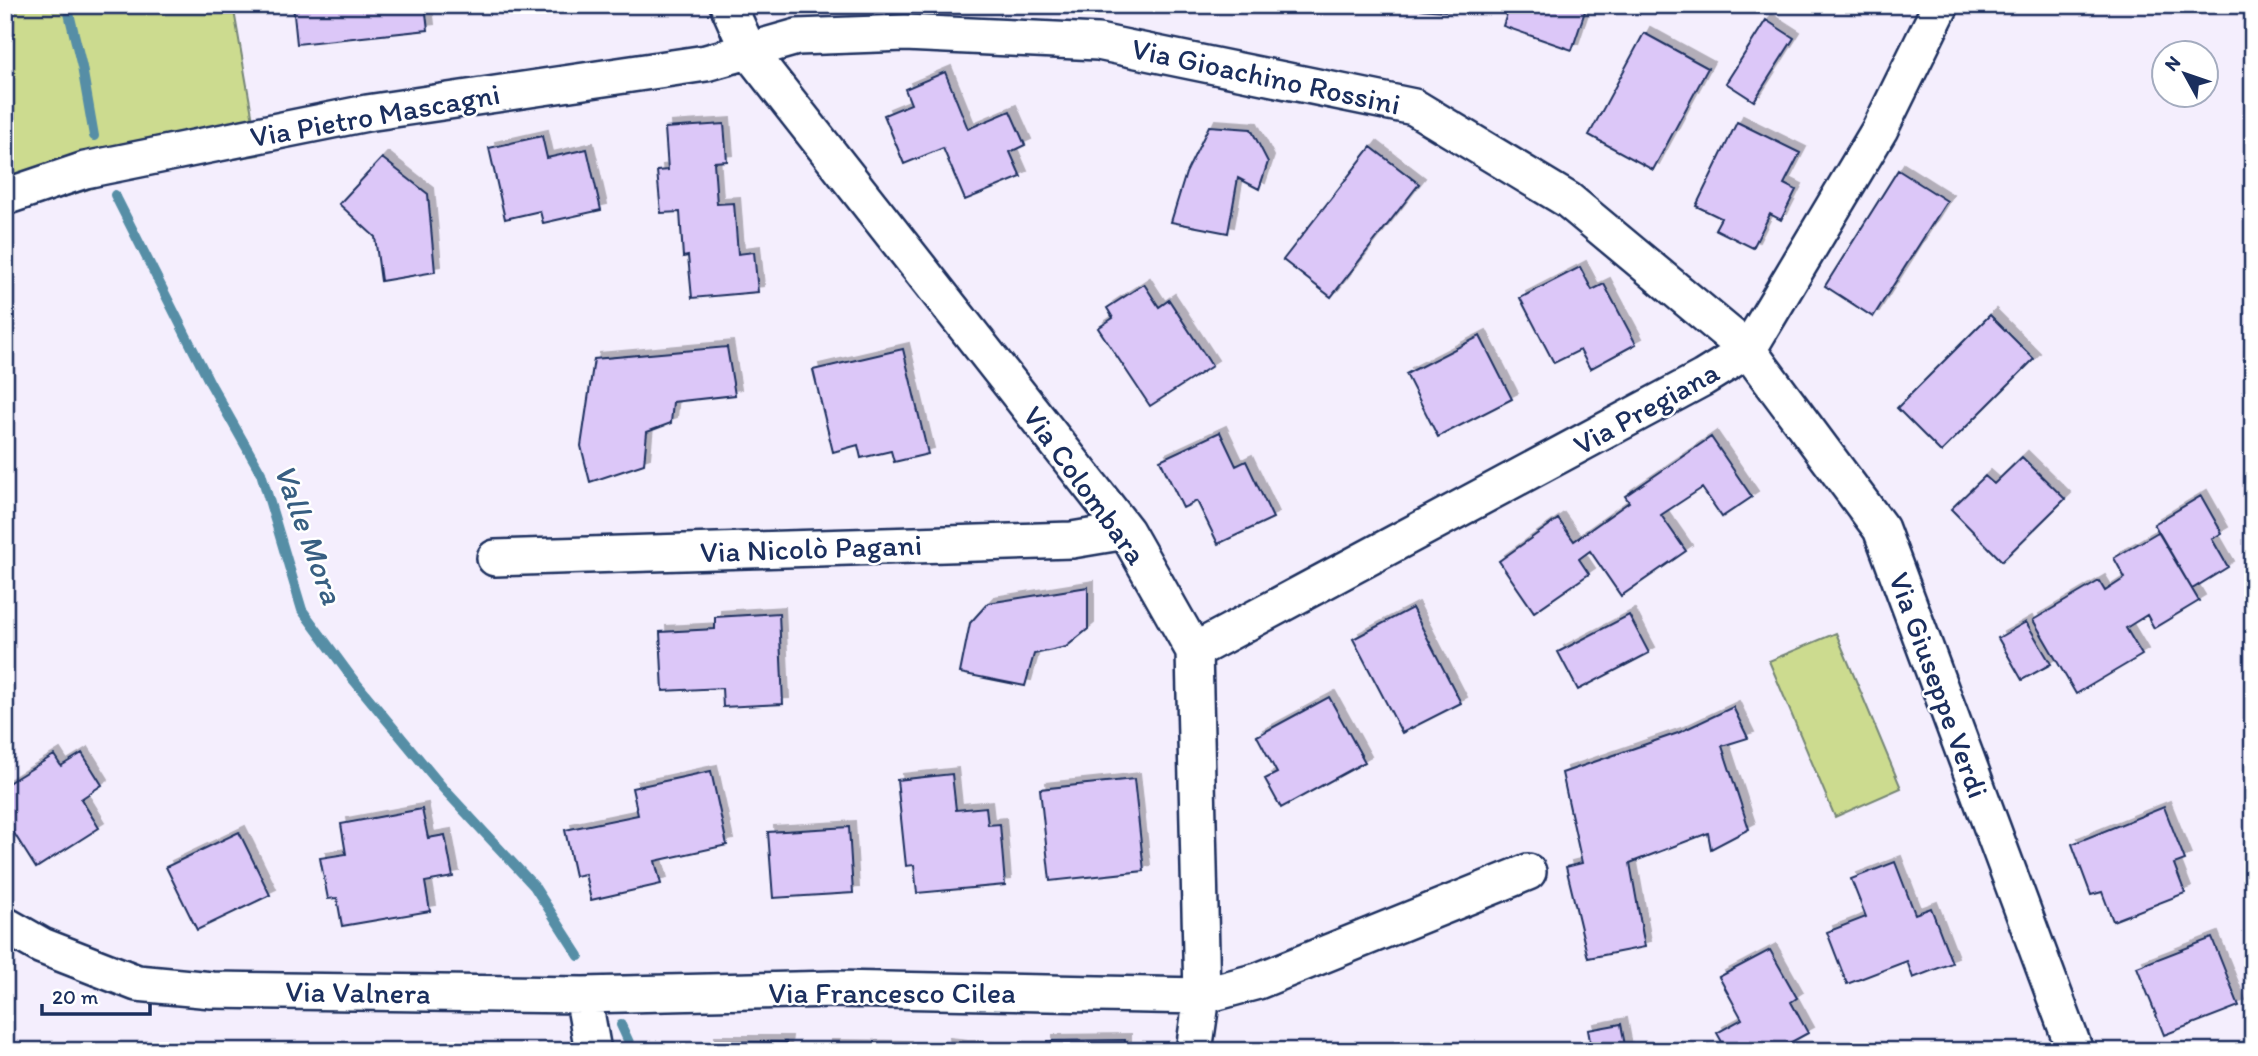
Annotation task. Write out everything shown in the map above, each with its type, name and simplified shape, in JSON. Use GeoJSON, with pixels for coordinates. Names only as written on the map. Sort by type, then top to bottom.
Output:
{"type":"FeatureCollection","features":[{"type":"Feature","properties":{"kind":"street","name":"Via Colombara"},"geometry":{"type":"LineString","coordinates":[[728,5],[748,50],[1126,531],[1194,651],[1202,996],[1194,1051]]}},
{"type":"Feature","properties":{"kind":"street","name":"Via Pregiana"},"geometry":{"type":"LineString","coordinates":[[1194,651],[1703,378],[1748,350],[1880,129],[1941,5]]}},
{"type":"Feature","properties":{"kind":"street","name":"Via Gioachino Rossini"},"geometry":{"type":"LineString","coordinates":[[748,50],[797,37],[905,33],[1098,42],[1414,107],[1567,200],[1748,350]]}},
{"type":"Feature","properties":{"kind":"street","name":"Via Pietro Mascagni"},"geometry":{"type":"LineString","coordinates":[[5,197],[85,170],[353,115],[706,63],[748,50]]}},
{"type":"Feature","properties":{"kind":"street","name":"Via Giuseppe Verdi"},"geometry":{"type":"LineString","coordinates":[[1748,350],[1881,529],[2074,1051]]}},
{"type":"Feature","properties":{"kind":"street","name":"Via Nicolò Pagani"},"geometry":{"type":"LineString","coordinates":[[495,558],[1072,540],[1126,531]]}},
{"type":"Feature","properties":{"kind":"street","name":"Via Francesco Cilea"},"geometry":{"type":"LineString","coordinates":[[583,995],[834,989],[1202,996],[1258,981],[1528,872]]}},
{"type":"Feature","properties":{"kind":"street","name":"Via Valnera"},"geometry":{"type":"LineString","coordinates":[[5,925],[42,946],[137,982],[212,990],[583,995]]}},
{"type":"Feature","properties":{"kind":"street"},"geometry":{"type":"LineString","coordinates":[[583,995],[593,1051]]}},
{"type":"Feature","properties":{"kind":"green space"},"geometry":{"type":"Polygon","coordinates":[[[5,5],[233,5],[259,155],[133,175],[5,216],[5,5]]]}},
{"type":"Feature","properties":{"kind":"green space"},"geometry":{"type":"Polygon","coordinates":[[[1836,633],[1901,788],[1835,817],[1769,661],[1836,633]]]}},
{"type":"Feature","properties":{"kind":"building"},"geometry":{"type":"Polygon","coordinates":[[[293,5],[425,5],[428,30],[297,44],[293,5]]]}},
{"type":"Feature","properties":{"kind":"building"},"geometry":{"type":"Polygon","coordinates":[[[1458,5],[1458,12],[1391,7],[1458,5]]]}},
{"type":"Feature","properties":{"kind":"building"},"geometry":{"type":"Polygon","coordinates":[[[1510,5],[1587,5],[1572,50],[1503,26],[1510,5]]]}},
{"type":"Feature","properties":{"kind":"building"},"geometry":{"type":"Polygon","coordinates":[[[1766,20],[1794,38],[1754,101],[1726,83],[1766,20]]]}},
{"type":"Feature","properties":{"kind":"building"},"geometry":{"type":"Polygon","coordinates":[[[1644,33],[1708,68],[1653,170],[1589,135],[1644,33]]]}},
{"type":"Feature","properties":{"kind":"building"},"geometry":{"type":"Polygon","coordinates":[[[945,72],[968,129],[1010,111],[1025,145],[1010,152],[1021,177],[965,200],[943,148],[904,164],[884,115],[911,104],[905,89],[945,72]]]}},
{"type":"Feature","properties":{"kind":"building"},"geometry":{"type":"Polygon","coordinates":[[[1737,122],[1800,153],[1784,184],[1796,190],[1781,220],[1770,214],[1753,248],[1715,229],[1721,218],[1696,206],[1737,122]]]}},
{"type":"Feature","properties":{"kind":"building"},"geometry":{"type":"Polygon","coordinates":[[[724,124],[727,161],[714,162],[717,204],[734,203],[738,254],[754,252],[758,292],[692,298],[688,256],[683,257],[680,212],[661,213],[657,171],[668,170],[665,128],[724,124]]]}},
{"type":"Feature","properties":{"kind":"building"},"geometry":{"type":"Polygon","coordinates":[[[1209,126],[1251,129],[1268,162],[1259,189],[1238,178],[1228,233],[1171,222],[1186,173],[1209,126]]]}},
{"type":"Feature","properties":{"kind":"building"},"geometry":{"type":"Polygon","coordinates":[[[542,136],[547,158],[587,149],[601,210],[543,223],[540,211],[505,219],[489,148],[542,136]]]}},
{"type":"Feature","properties":{"kind":"building"},"geometry":{"type":"Polygon","coordinates":[[[1371,147],[1419,184],[1331,297],[1283,260],[1371,147]]]}},
{"type":"Feature","properties":{"kind":"building"},"geometry":{"type":"Polygon","coordinates":[[[382,158],[428,194],[435,272],[381,281],[375,237],[339,204],[382,158]]]}},
{"type":"Feature","properties":{"kind":"building"},"geometry":{"type":"Polygon","coordinates":[[[1898,170],[1947,201],[1873,317],[1825,286],[1898,170]]]}},
{"type":"Feature","properties":{"kind":"building"},"geometry":{"type":"Polygon","coordinates":[[[1580,267],[1592,290],[1604,284],[1636,344],[1590,369],[1580,350],[1554,363],[1520,298],[1580,267]]]}},
{"type":"Feature","properties":{"kind":"building"},"geometry":{"type":"Polygon","coordinates":[[[1144,284],[1159,307],[1169,300],[1212,366],[1150,406],[1098,328],[1113,318],[1107,308],[1144,284]]]}},
{"type":"Feature","properties":{"kind":"building"},"geometry":{"type":"Polygon","coordinates":[[[1990,315],[2034,359],[1941,452],[1897,408],[1990,315]]]}},
{"type":"Feature","properties":{"kind":"building"},"geometry":{"type":"Polygon","coordinates":[[[1480,336],[1512,399],[1438,437],[1406,374],[1480,336]]]}},
{"type":"Feature","properties":{"kind":"building"},"geometry":{"type":"Polygon","coordinates":[[[727,347],[735,395],[673,402],[671,423],[647,432],[644,464],[590,482],[581,446],[594,359],[727,347]]]}},
{"type":"Feature","properties":{"kind":"building"},"geometry":{"type":"Polygon","coordinates":[[[903,349],[928,454],[894,462],[891,451],[861,458],[858,445],[833,452],[813,370],[903,349]]]}},
{"type":"Feature","properties":{"kind":"building"},"geometry":{"type":"Polygon","coordinates":[[[1220,432],[1236,466],[1246,461],[1273,518],[1218,544],[1197,501],[1183,508],[1160,460],[1220,432]]]}},
{"type":"Feature","properties":{"kind":"building"},"geometry":{"type":"Polygon","coordinates":[[[1711,437],[1752,497],[1722,517],[1702,488],[1661,515],[1686,551],[1621,596],[1590,551],[1579,559],[1589,574],[1534,612],[1499,561],[1558,519],[1574,541],[1629,502],[1625,496],[1711,437]]]}},
{"type":"Feature","properties":{"kind":"building"},"geometry":{"type":"Polygon","coordinates":[[[2022,457],[2065,499],[2002,561],[1951,509],[1985,476],[1994,484],[2022,457]]]}},
{"type":"Feature","properties":{"kind":"building"},"geometry":{"type":"Polygon","coordinates":[[[2201,496],[2222,533],[2212,539],[2228,567],[2192,589],[2154,524],[2201,496]]]}},
{"type":"Feature","properties":{"kind":"building"},"geometry":{"type":"Polygon","coordinates":[[[2158,532],[2199,601],[2154,628],[2147,615],[2126,628],[2142,655],[2076,694],[2033,620],[2099,581],[2105,591],[2125,578],[2114,558],[2158,532]]]}},
{"type":"Feature","properties":{"kind":"building"},"geometry":{"type":"Polygon","coordinates":[[[1088,587],[1088,629],[1066,647],[1034,654],[1025,686],[960,673],[970,623],[988,603],[1088,587]]]}},
{"type":"Feature","properties":{"kind":"building"},"geometry":{"type":"Polygon","coordinates":[[[1412,608],[1461,703],[1402,733],[1353,639],[1412,608]]]}},
{"type":"Feature","properties":{"kind":"building"},"geometry":{"type":"Polygon","coordinates":[[[779,613],[783,704],[723,707],[722,688],[663,691],[660,632],[715,629],[715,617],[779,613]]]}},
{"type":"Feature","properties":{"kind":"building"},"geometry":{"type":"Polygon","coordinates":[[[1629,615],[1649,653],[1578,690],[1558,652],[1629,615]]]}},
{"type":"Feature","properties":{"kind":"building"},"geometry":{"type":"Polygon","coordinates":[[[2026,622],[2051,664],[2022,680],[1998,638],[2026,622]]]}},
{"type":"Feature","properties":{"kind":"building"},"geometry":{"type":"Polygon","coordinates":[[[1329,697],[1365,762],[1281,808],[1265,779],[1277,773],[1257,736],[1329,697]]]}},
{"type":"Feature","properties":{"kind":"building"},"geometry":{"type":"Polygon","coordinates":[[[1733,707],[1748,738],[1722,746],[1749,829],[1711,849],[1708,833],[1630,863],[1645,947],[1588,958],[1566,867],[1582,863],[1562,773],[1678,733],[1733,707]]]}},
{"type":"Feature","properties":{"kind":"building"},"geometry":{"type":"Polygon","coordinates":[[[82,753],[102,785],[81,799],[99,828],[36,868],[5,819],[5,785],[54,755],[61,766],[82,753]]]}},
{"type":"Feature","properties":{"kind":"building"},"geometry":{"type":"Polygon","coordinates":[[[711,771],[727,845],[655,861],[661,884],[591,900],[585,874],[575,876],[565,830],[638,815],[632,788],[711,771]]]}},
{"type":"Feature","properties":{"kind":"building"},"geometry":{"type":"Polygon","coordinates":[[[952,774],[956,810],[986,807],[988,825],[1000,824],[1005,885],[917,893],[914,865],[906,866],[897,780],[952,774]]]}},
{"type":"Feature","properties":{"kind":"building"},"geometry":{"type":"Polygon","coordinates":[[[1134,779],[1144,871],[1050,881],[1040,789],[1134,779]]]}},
{"type":"Feature","properties":{"kind":"building"},"geometry":{"type":"Polygon","coordinates":[[[2164,807],[2185,860],[2174,864],[2185,893],[2113,921],[2102,892],[2091,895],[2072,844],[2164,807]]]}},
{"type":"Feature","properties":{"kind":"building"},"geometry":{"type":"Polygon","coordinates":[[[422,809],[428,838],[445,835],[453,877],[425,882],[430,911],[342,926],[337,898],[328,899],[320,858],[346,854],[341,824],[422,809]]]}},
{"type":"Feature","properties":{"kind":"building"},"geometry":{"type":"Polygon","coordinates":[[[849,827],[853,893],[773,898],[768,832],[849,827]]]}},
{"type":"Feature","properties":{"kind":"building"},"geometry":{"type":"Polygon","coordinates":[[[239,832],[270,895],[197,930],[166,867],[239,832]]]}},
{"type":"Feature","properties":{"kind":"building"},"geometry":{"type":"Polygon","coordinates":[[[1895,862],[1915,914],[1931,908],[1952,963],[1913,978],[1907,961],[1847,984],[1827,932],[1866,917],[1851,879],[1895,862]]]}},
{"type":"Feature","properties":{"kind":"building"},"geometry":{"type":"Polygon","coordinates":[[[2212,938],[2239,1006],[2164,1035],[2137,967],[2212,938]]]}},
{"type":"Feature","properties":{"kind":"building"},"geometry":{"type":"Polygon","coordinates":[[[1770,950],[1797,998],[1791,1002],[1808,1033],[1775,1051],[1727,1051],[1717,1033],[1742,1019],[1719,977],[1770,950]]]}},
{"type":"Feature","properties":{"kind":"building"},"geometry":{"type":"Polygon","coordinates":[[[1621,1024],[1626,1051],[1578,1051],[1577,1048],[1591,1046],[1588,1030],[1621,1024]]]}},
{"type":"Feature","properties":{"kind":"building"},"geometry":{"type":"Polygon","coordinates":[[[1125,1040],[1125,1051],[1047,1051],[1047,1041],[1125,1040]]]}},
{"type":"Feature","properties":{"kind":"building"},"geometry":{"type":"Polygon","coordinates":[[[709,1042],[786,1042],[785,1051],[709,1051],[709,1042]]]}},
{"type":"Feature","properties":{"kind":"building"},"geometry":{"type":"Polygon","coordinates":[[[944,1044],[1008,1051],[945,1051],[944,1044]]]}},
{"type":"Feature","properties":{"kind":"building"},"geometry":{"type":"Polygon","coordinates":[[[826,1046],[905,1047],[905,1051],[826,1051],[826,1046]]]}},
{"type":"Feature","properties":{"kind":"waterway","name":"Valle Mora"},"geometry":{"type":"LineString","coordinates":[[67,5],[82,67],[94,136]]}},
{"type":"Feature","properties":{"kind":"waterway","name":"Valle Mora"},"geometry":{"type":"LineString","coordinates":[[115,195],[210,383],[261,473],[302,610],[352,678],[443,788],[534,886],[579,956]]}},
{"type":"Feature","properties":{"kind":"waterway","name":"Valle Mora"},"geometry":{"type":"LineString","coordinates":[[621,1025],[633,1051]]}}]}
